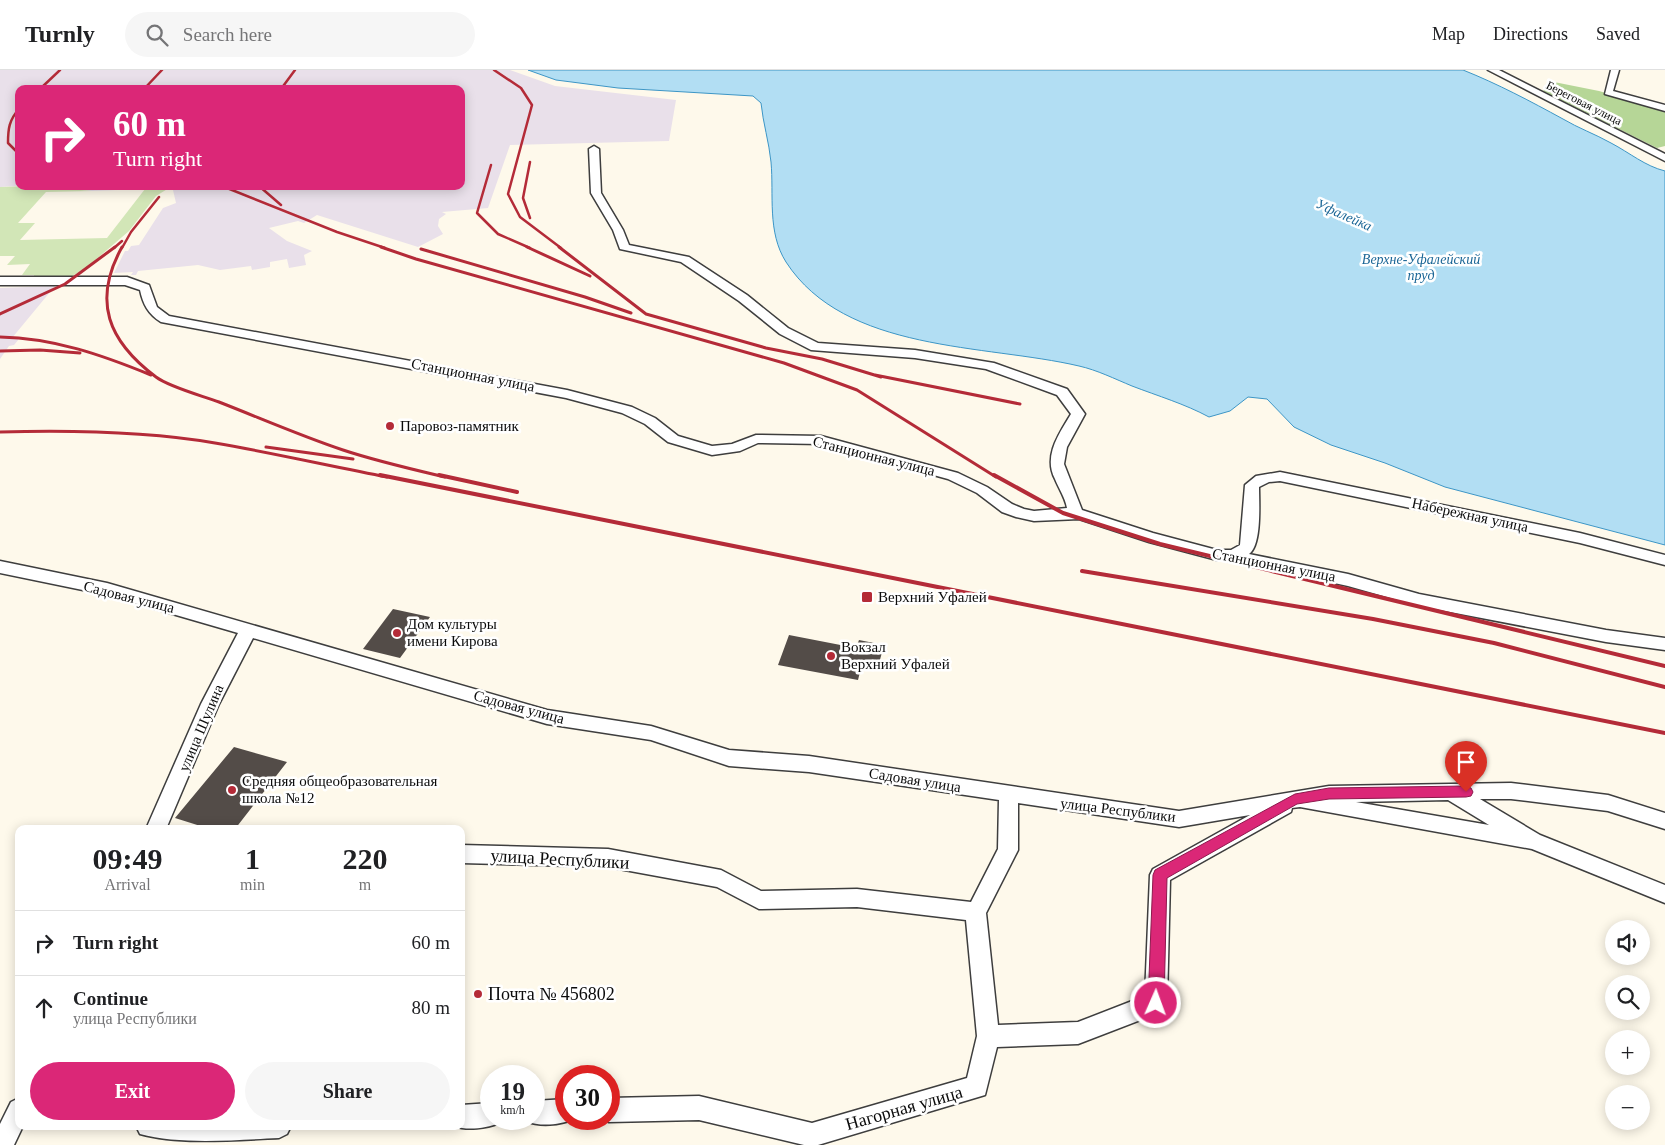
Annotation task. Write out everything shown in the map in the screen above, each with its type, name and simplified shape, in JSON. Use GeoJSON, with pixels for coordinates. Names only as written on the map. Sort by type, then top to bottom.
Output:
{"type":"FeatureCollection","features":[{"type":"Feature","properties":{"kind":"street","name":"Береговая улица"},"geometry":{"type":"LineString","coordinates":[[1492,70],[1665,158]]}},
{"type":"Feature","properties":{"kind":"street"},"geometry":{"type":"LineString","coordinates":[[1615,70],[1608,92],[1665,108]]}},
{"type":"Feature","properties":{"kind":"street"},"geometry":{"type":"LineString","coordinates":[[594,149],[596,193],[618,230],[624,247],[685,259],[743,298],[784,331],[815,348],[915,354],[989,366],[1062,392],[1078,414],[1058,447],[1058,474],[1075,502],[1075,514]]}},
{"type":"Feature","properties":{"kind":"street","name":"Станционная улица"},"geometry":{"type":"LineString","coordinates":[[0,281],[127,281],[137,283],[145,288],[148,302],[154,313],[177,322],[567,394],[626,410],[650,421],[673,439],[712,451],[735,448],[756,440],[821,440],[953,476],[982,490],[1007,508],[1021,513],[1034,516],[1075,514],[1149,537],[1217,555],[1234,556],[1348,580],[1419,600],[1606,636],[1665,644]]}},
{"type":"Feature","properties":{"kind":"street","name":"Набережная улица"},"geometry":{"type":"LineString","coordinates":[[1234,556],[1247,548],[1250,536],[1252,485],[1260,478],[1273,476],[1291,477],[1570,536],[1665,560]]}},
{"type":"Feature","properties":{"kind":"street","name":"Садовая улица"},"geometry":{"type":"LineString","coordinates":[[0,566],[107,589],[547,717],[651,733],[729,758],[809,764],[1046,801]]}},
{"type":"Feature","properties":{"kind":"street","name":"улица Шулина"},"geometry":{"type":"LineString","coordinates":[[158,825],[179,781],[210,704],[249,629]]}},
{"type":"Feature","properties":{"kind":"street","name":"улица Республики"},"geometry":{"type":"LineString","coordinates":[[1046,801],[1179,819],[1329,794],[1511,791],[1608,803],[1665,821]]}},
{"type":"Feature","properties":{"kind":"street"},"geometry":{"type":"LineString","coordinates":[[1451,792],[1533,841],[1665,894]]}},
{"type":"Feature","properties":{"kind":"street"},"geometry":{"type":"LineString","coordinates":[[1009,795],[1008,850],[976,912],[988,1036],[1078,1033],[1156,1003],[1160,875],[1295,799],[1533,841]]}},
{"type":"Feature","properties":{"kind":"street","name":"улица Республики"},"geometry":{"type":"LineString","coordinates":[[465,854],[608,858],[721,879],[759,900],[857,898],[976,912]]}},
{"type":"Feature","properties":{"kind":"street","name":"Нагорная улица"},"geometry":{"type":"LineString","coordinates":[[620,1110],[698,1108],[812,1135],[977,1087],[988,1036]]}},
{"type":"Feature","properties":{"kind":"street"},"geometry":{"type":"LineString","coordinates":[[465,1117],[480,1116]]}},
{"type":"Feature","properties":{"kind":"street"},"geometry":{"type":"LineString","coordinates":[[2,1145],[15,1120]]}},
{"type":"Feature","properties":{"kind":"street"},"geometry":{"type":"LineString","coordinates":[[177,1130],[203,1130]]}},
{"type":"Feature","properties":{"kind":"shaded area"},"geometry":{"type":"Polygon","coordinates":[[[0,70],[510,70],[555,86],[676,100],[669,141],[510,145],[488,208],[442,212],[446,214],[439,219],[438,226],[443,234],[418,247],[317,215],[304,223],[298,221],[269,228],[287,241],[312,251],[304,255],[306,265],[289,268],[287,259],[270,262],[270,267],[252,270],[251,266],[220,270],[198,265],[138,271],[136,275],[131,275],[133,272],[114,273],[125,251],[128,251],[131,246],[139,245],[163,208],[176,203],[173,190],[465,190],[465,85],[15,85],[15,186],[0,187],[0,70]]]}},
{"type":"Feature","properties":{"kind":"shaded area"},"geometry":{"type":"Polygon","coordinates":[[[80,190],[118,190],[92,191],[80,190]]]}},
{"type":"Feature","properties":{"kind":"shaded area"},"geometry":{"type":"Polygon","coordinates":[[[55,286],[12,338],[19,339],[14,345],[9,346],[0,359],[0,288],[55,286]]]}},
{"type":"Feature","properties":{"kind":"green space"},"geometry":{"type":"Polygon","coordinates":[[[1554,82],[1599,91],[1665,110],[1665,146],[1657,148],[1543,91],[1554,82]]]}},
{"type":"Feature","properties":{"kind":"green space"},"geometry":{"type":"Polygon","coordinates":[[[0,187],[15,187],[15,190],[92,191],[46,192],[18,223],[35,223],[20,240],[107,238],[144,190],[166,190],[156,196],[129,231],[86,268],[69,278],[34,278],[34,275],[22,275],[30,264],[7,265],[15,256],[0,256],[0,187]]]}},
{"type":"Feature","properties":{"kind":"water","name":"Верхне-Уфалейский пруд"},"geometry":{"type":"Polygon","coordinates":[[[528,70],[1463,70],[1476,75],[1605,140],[1644,163],[1665,171],[1665,545],[1445,487],[1385,463],[1331,445],[1294,427],[1267,399],[1248,397],[1230,411],[1209,417],[1181,404],[1086,368],[1042,359],[919,340],[880,329],[843,314],[812,292],[786,262],[780,250],[774,226],[769,147],[761,103],[753,96],[618,88],[556,80],[528,70]]]}},
{"type":"Feature","properties":{"kind":"building","name":"Дом культуры имени Кирова"},"geometry":{"type":"Polygon","coordinates":[[[393,609],[430,617],[400,658],[363,649],[393,609]]]}},
{"type":"Feature","properties":{"kind":"building","name":"Вокзал Верхний Уфалей"},"geometry":{"type":"Polygon","coordinates":[[[789,635],[856,648],[859,640],[884,645],[878,667],[862,664],[858,680],[778,665],[789,635]]]}},
{"type":"Feature","properties":{"kind":"building","name":"Средняя общеобразовательная школа №12"},"geometry":{"type":"Polygon","coordinates":[[[234,747],[287,762],[238,825],[197,825],[175,818],[234,747]]]}},
{"type":"Feature","properties":{"kind":"railway"},"geometry":{"type":"LineString","coordinates":[[44,85],[60,70]]}},
{"type":"Feature","properties":{"kind":"railway"},"geometry":{"type":"LineString","coordinates":[[148,85],[162,70]]}},
{"type":"Feature","properties":{"kind":"railway"},"geometry":{"type":"LineString","coordinates":[[284,85],[295,70]]}},
{"type":"Feature","properties":{"kind":"railway"},"geometry":{"type":"LineString","coordinates":[[494,70],[521,88],[532,105],[508,194],[520,217],[561,248]]}},
{"type":"Feature","properties":{"kind":"railway"},"geometry":{"type":"LineString","coordinates":[[15,114],[8,133],[8,143],[15,150]]}},
{"type":"Feature","properties":{"kind":"railway"},"geometry":{"type":"LineString","coordinates":[[530,162],[523,198],[530,218]]}},
{"type":"Feature","properties":{"kind":"railway"},"geometry":{"type":"LineString","coordinates":[[491,165],[477,213],[498,234],[530,248]]}},
{"type":"Feature","properties":{"kind":"railway"},"geometry":{"type":"LineString","coordinates":[[232,190],[337,232],[385,248]]}},
{"type":"Feature","properties":{"kind":"railway"},"geometry":{"type":"LineString","coordinates":[[264,190],[281,205]]}},
{"type":"Feature","properties":{"kind":"railway"},"geometry":{"type":"LineString","coordinates":[[122,248],[131,232],[159,197]]}},
{"type":"Feature","properties":{"kind":"railway"},"geometry":{"type":"LineString","coordinates":[[114,248],[122,241]]}},
{"type":"Feature","properties":{"kind":"railway"},"geometry":{"type":"LineString","coordinates":[[0,314],[65,284],[115,247]]}},
{"type":"Feature","properties":{"kind":"railway"},"geometry":{"type":"LineString","coordinates":[[122,247],[113,267],[108,285],[107,302],[110,319],[116,334],[126,349],[156,377],[177,388],[219,402],[327,445],[445,477]]}},
{"type":"Feature","properties":{"kind":"railway"},"geometry":{"type":"LineString","coordinates":[[381,247],[416,259],[784,363],[857,390],[996,477]]}},
{"type":"Feature","properties":{"kind":"railway"},"geometry":{"type":"LineString","coordinates":[[527,247],[590,276]]}},
{"type":"Feature","properties":{"kind":"railway"},"geometry":{"type":"LineString","coordinates":[[559,247],[646,314],[766,348],[822,359],[881,377]]}},
{"type":"Feature","properties":{"kind":"railway"},"geometry":{"type":"LineString","coordinates":[[421,249],[585,297],[631,313]]}},
{"type":"Feature","properties":{"kind":"railway"},"geometry":{"type":"LineString","coordinates":[[0,337],[59,344],[151,375]]}},
{"type":"Feature","properties":{"kind":"railway"},"geometry":{"type":"LineString","coordinates":[[0,351],[40,350],[80,353]]}},
{"type":"Feature","properties":{"kind":"railway"},"geometry":{"type":"LineString","coordinates":[[875,375],[1020,404]]}},
{"type":"Feature","properties":{"kind":"railway"},"geometry":{"type":"LineString","coordinates":[[0,432],[108,432],[189,439],[387,477]]}},
{"type":"Feature","properties":{"kind":"railway"},"geometry":{"type":"LineString","coordinates":[[266,447],[353,459]]}},
{"type":"Feature","properties":{"kind":"railway"},"geometry":{"type":"LineString","coordinates":[[380,475],[1665,733]]}},
{"type":"Feature","properties":{"kind":"railway"},"geometry":{"type":"LineString","coordinates":[[439,475],[517,492]]}},
{"type":"Feature","properties":{"kind":"railway"},"geometry":{"type":"LineString","coordinates":[[994,475],[1063,513],[1160,544],[1665,666]]}},
{"type":"Feature","properties":{"kind":"railway"},"geometry":{"type":"LineString","coordinates":[[1082,571],[1373,619],[1494,643],[1665,687]]}},
{"type":"Feature","properties":{"kind":"place","name":"Паровоз-памятник"},"geometry":{"type":"Point","coordinates":[390,426]}},
{"type":"Feature","properties":{"kind":"place","name":"Верхний Уфалей"},"geometry":{"type":"Point","coordinates":[867,597]}},
{"type":"Feature","properties":{"kind":"place","name":"Дом культуры имени Кирова"},"geometry":{"type":"Point","coordinates":[397,633]}},
{"type":"Feature","properties":{"kind":"place","name":"Вокзал Верхний Уфалей"},"geometry":{"type":"Point","coordinates":[831,656]}},
{"type":"Feature","properties":{"kind":"place","name":"Средняя общеобразовательная школа №12"},"geometry":{"type":"Point","coordinates":[232,790]}},
{"type":"Feature","properties":{"kind":"place","name":"Почта № 456802"},"geometry":{"type":"Point","coordinates":[478,994]}},
{"type":"Feature","properties":{"kind":"route"},"geometry":{"type":"LineString","coordinates":[[1156,1003],[1160,875],[1295,799],[1329,794],[1466,792]]}},
{"type":"Feature","properties":{"kind":"water label","name":"Уфалейка"},"geometry":{"type":"Point","coordinates":[1344,215]}}]}
